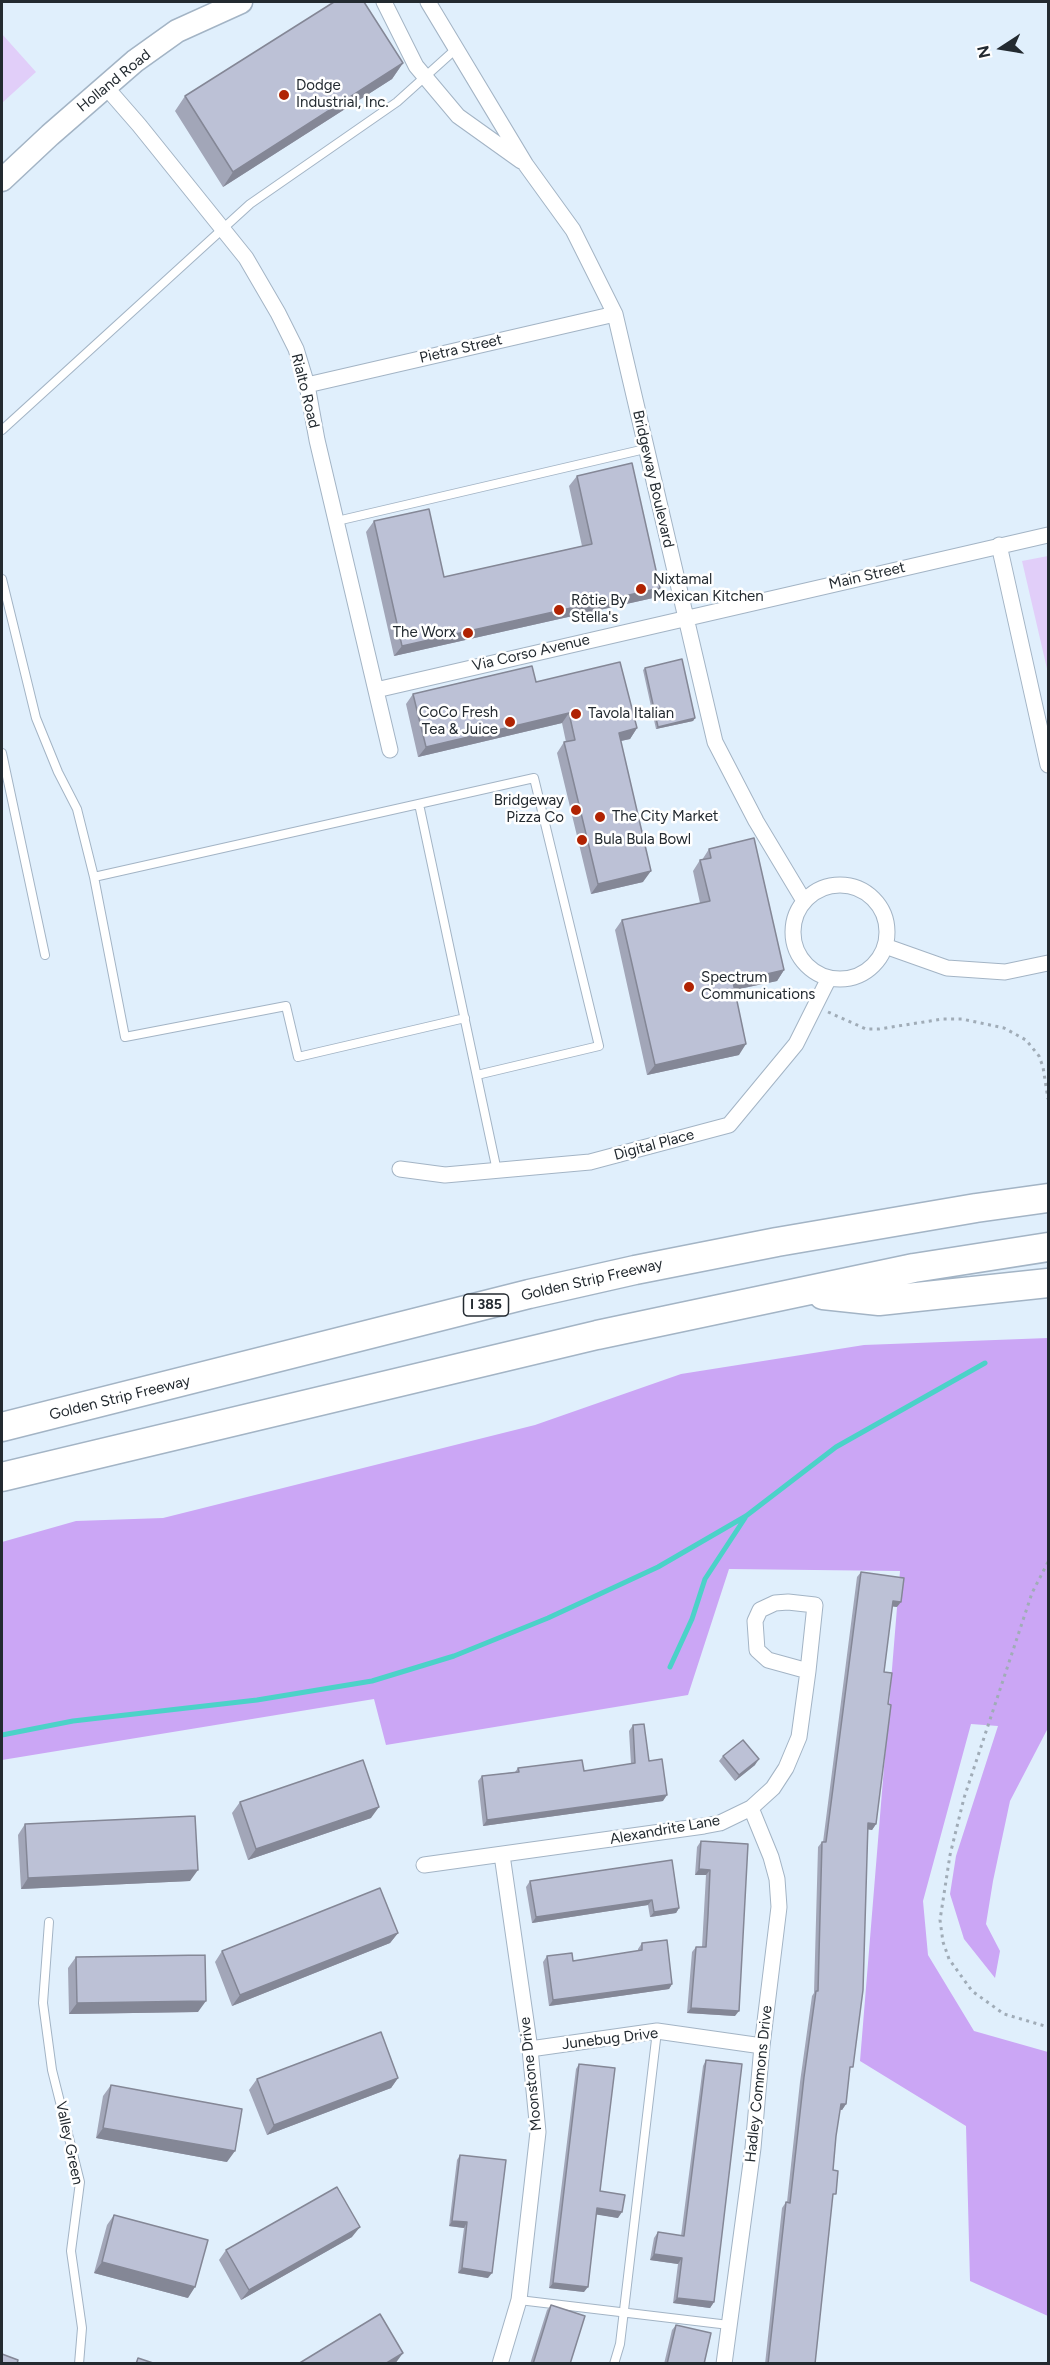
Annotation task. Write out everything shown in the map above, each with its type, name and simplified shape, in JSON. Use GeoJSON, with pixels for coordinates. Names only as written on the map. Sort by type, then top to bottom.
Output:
{"type":"FeatureCollection","features":[{"type":"Feature","properties":{"kind":"highway"},"geometry":{"type":"LineString","coordinates":[[976,1208],[1048,1191]]}},
{"type":"Feature","properties":{"kind":"highway","name":"Golden Strip Freeway"},"geometry":{"type":"LineString","coordinates":[[2,1427],[529,1294],[634,1270],[777,1242],[1048,1198]]}},
{"type":"Feature","properties":{"kind":"highway"},"geometry":{"type":"LineString","coordinates":[[2,1477],[489,1359],[914,1268],[1048,1248]]}},
{"type":"Feature","properties":{"kind":"highway"},"geometry":{"type":"LineString","coordinates":[[800,1292],[879,1301],[1048,1283]]}},
{"type":"Feature","properties":{"kind":"street","name":"Holland Road"},"geometry":{"type":"LineString","coordinates":[[2,180],[105,86],[177,31],[241,2]]}},
{"type":"Feature","properties":{"kind":"street","name":"Bridgeway Boulevard"},"geometry":{"type":"LineString","coordinates":[[384,2],[416,66],[458,116],[526,165]]}},
{"type":"Feature","properties":{"kind":"street","name":"Bridgeway Boulevard"},"geometry":{"type":"LineString","coordinates":[[428,2],[526,165],[573,230],[615,314],[715,742],[756,820],[804,901]]}},
{"type":"Feature","properties":{"kind":"street","name":"Rialto Road"},"geometry":{"type":"LineString","coordinates":[[105,86],[246,258],[296,349],[307,385],[317,440],[390,750]]}},
{"type":"Feature","properties":{"kind":"street","name":"Pietra Street"},"geometry":{"type":"LineString","coordinates":[[307,385],[615,314]]}},
{"type":"Feature","properties":{"kind":"street","name":"Main Street"},"geometry":{"type":"LineString","coordinates":[[685,617],[1048,535]]}},
{"type":"Feature","properties":{"kind":"street"},"geometry":{"type":"LineString","coordinates":[[999,545],[1048,765]]}},
{"type":"Feature","properties":{"kind":"street","name":"Via Corso Avenue"},"geometry":{"type":"LineString","coordinates":[[376,690],[685,617]]}},
{"type":"Feature","properties":{"kind":"street"},"geometry":{"type":"LineString","coordinates":[[831,885],[847,885],[862,890],[875,900],[884,914],[887,929],[885,946],[879,958],[869,969],[857,976],[843,979],[829,978],[814,972],[802,961],[795,947],[793,931],[795,915],[804,901],[816,891],[831,885]]}},
{"type":"Feature","properties":{"kind":"street"},"geometry":{"type":"LineString","coordinates":[[885,946],[946,968],[1005,972],[1048,963]]}},
{"type":"Feature","properties":{"kind":"street","name":"Digital Place"},"geometry":{"type":"LineString","coordinates":[[400,1169],[445,1175],[590,1162],[729,1125],[796,1044],[829,978]]}},
{"type":"Feature","properties":{"kind":"street","name":"Alexandrite Lane"},"geometry":{"type":"LineString","coordinates":[[424,1865],[704,1826],[720,1823],[751,1808],[772,1788],[786,1768],[799,1737],[808,1671],[815,1605],[775,1603],[760,1610],[755,1621],[757,1650],[768,1660],[808,1671]]}},
{"type":"Feature","properties":{"kind":"street","name":"Hadley Commons Drive"},"geometry":{"type":"LineString","coordinates":[[724,2364],[753,2148],[762,2046],[779,1907],[777,1879],[771,1857],[751,1808]]}},
{"type":"Feature","properties":{"kind":"street","name":"Moonstone Drive"},"geometry":{"type":"LineString","coordinates":[[500,2364],[519,2300],[538,2132],[530,2049],[502,1855]]}},
{"type":"Feature","properties":{"kind":"street","name":"Junebug Drive"},"geometry":{"type":"LineString","coordinates":[[530,2049],[657,2031],[762,2046]]}},
{"type":"Feature","properties":{"kind":"lane"},"geometry":{"type":"LineString","coordinates":[[2,430],[250,204],[397,102],[457,48]]}},
{"type":"Feature","properties":{"kind":"lane"},"geometry":{"type":"LineString","coordinates":[[337,521],[645,448]]}},
{"type":"Feature","properties":{"kind":"lane"},"geometry":{"type":"LineString","coordinates":[[2,579],[36,718],[58,772],[77,809],[94,877],[125,1037],[286,1006],[298,1057],[465,1018]]}},
{"type":"Feature","properties":{"kind":"lane"},"geometry":{"type":"LineString","coordinates":[[2,753],[45,955]]}},
{"type":"Feature","properties":{"kind":"lane"},"geometry":{"type":"LineString","coordinates":[[94,877],[534,778],[599,1046],[477,1075]]}},
{"type":"Feature","properties":{"kind":"lane"},"geometry":{"type":"LineString","coordinates":[[419,804],[497,1171]]}},
{"type":"Feature","properties":{"kind":"lane","name":"Valley Green"},"geometry":{"type":"LineString","coordinates":[[48,1922],[43,2003],[52,2070],[80,2182],[71,2251],[82,2328],[79,2364]]}},
{"type":"Feature","properties":{"kind":"lane"},"geometry":{"type":"LineString","coordinates":[[614,2364],[620,2344],[657,2031]]}},
{"type":"Feature","properties":{"kind":"lane"},"geometry":{"type":"LineString","coordinates":[[519,2300],[729,2325]]}},
{"type":"Feature","properties":{"kind":"path"},"geometry":{"type":"LineString","coordinates":[[816,1005],[866,1029],[943,1019],[962,1019],[1004,1028],[1026,1040],[1039,1056],[1048,1099]]}},
{"type":"Feature","properties":{"kind":"path"},"geometry":{"type":"LineString","coordinates":[[1048,1562],[1032,1593],[964,1798],[950,1855],[940,1920],[943,1942],[949,1959],[972,1991],[1004,2013],[1048,2027]]}},
{"type":"Feature","properties":{"kind":"shaded area"},"geometry":{"type":"Polygon","coordinates":[[[2,34],[36,72],[2,103],[2,34]]]}},
{"type":"Feature","properties":{"kind":"shaded area"},"geometry":{"type":"Polygon","coordinates":[[[1048,556],[1048,673],[1022,561],[1048,556]]]}},
{"type":"Feature","properties":{"kind":"shaded area"},"geometry":{"type":"Polygon","coordinates":[[[1048,1338],[1048,1728],[1010,1801],[993,1881],[986,1924],[1000,1951],[995,1978],[964,1939],[950,1894],[956,1856],[998,1726],[971,1724],[923,1901],[928,1955],[974,2031],[1048,2052],[1048,2316],[970,2281],[966,2126],[860,2061],[900,1571],[729,1569],[688,1695],[386,1745],[374,1699],[2,1760],[2,1542],[76,1521],[163,1518],[535,1425],[681,1374],[864,1345],[1048,1338]]]}},
{"type":"Feature","properties":{"kind":"building","name":"Dodge Industrial, Inc."},"geometry":{"type":"Polygon","coordinates":[[[334,2],[364,2],[403,63],[233,172],[185,96],[334,2]]]}},
{"type":"Feature","properties":{"kind":"building"},"geometry":{"type":"Polygon","coordinates":[[[632,463],[660,588],[402,646],[374,521],[429,509],[444,577],[592,544],[577,476],[632,463]]]}},
{"type":"Feature","properties":{"kind":"building"},"geometry":{"type":"Polygon","coordinates":[[[682,659],[695,718],[658,727],[645,668],[682,659]]]}},
{"type":"Feature","properties":{"kind":"building"},"geometry":{"type":"Polygon","coordinates":[[[620,662],[637,728],[619,733],[651,871],[598,884],[564,742],[575,740],[569,713],[426,747],[413,694],[532,666],[536,682],[620,662]]]}},
{"type":"Feature","properties":{"kind":"building","name":"Spectrum Communications"},"geometry":{"type":"Polygon","coordinates":[[[754,838],[784,970],[733,982],[746,1044],[655,1065],[622,920],[710,901],[700,860],[711,858],[709,849],[754,838]]]}},
{"type":"Feature","properties":{"kind":"building"},"geometry":{"type":"Polygon","coordinates":[[[861,1572],[904,1578],[901,1602],[893,1601],[884,1672],[892,1673],[888,1704],[891,1705],[876,1824],[868,1823],[863,1990],[853,2067],[850,2067],[846,2104],[841,2104],[836,2136],[833,2170],[838,2171],[836,2194],[833,2194],[815,2364],[768,2364],[786,2202],[790,2203],[804,2077],[816,1991],[818,1991],[822,1842],[826,1842],[861,1572]]]}},
{"type":"Feature","properties":{"kind":"building"},"geometry":{"type":"Polygon","coordinates":[[[644,1724],[649,1761],[662,1759],[667,1795],[487,1820],[482,1776],[519,1772],[518,1768],[582,1760],[584,1771],[635,1763],[633,1725],[644,1724]]]}},
{"type":"Feature","properties":{"kind":"building"},"geometry":{"type":"Polygon","coordinates":[[[743,1740],[759,1759],[739,1775],[723,1756],[743,1740]]]}},
{"type":"Feature","properties":{"kind":"building"},"geometry":{"type":"Polygon","coordinates":[[[363,1760],[379,1807],[256,1849],[240,1802],[363,1760]]]}},
{"type":"Feature","properties":{"kind":"building"},"geometry":{"type":"Polygon","coordinates":[[[195,1816],[198,1870],[28,1878],[25,1824],[195,1816]]]}},
{"type":"Feature","properties":{"kind":"building"},"geometry":{"type":"Polygon","coordinates":[[[701,1841],[748,1844],[739,2011],[691,2008],[696,1947],[706,1947],[708,1915],[710,1870],[699,1869],[701,1841]]]}},
{"type":"Feature","properties":{"kind":"building"},"geometry":{"type":"Polygon","coordinates":[[[672,1860],[679,1908],[654,1912],[652,1900],[536,1917],[530,1881],[672,1860]]]}},
{"type":"Feature","properties":{"kind":"building"},"geometry":{"type":"Polygon","coordinates":[[[380,1888],[398,1933],[240,1995],[222,1951],[380,1888]]]}},
{"type":"Feature","properties":{"kind":"building"},"geometry":{"type":"Polygon","coordinates":[[[667,1940],[672,1984],[553,2000],[547,1956],[572,1953],[573,1961],[642,1950],[642,1943],[667,1940]]]}},
{"type":"Feature","properties":{"kind":"building"},"geometry":{"type":"Polygon","coordinates":[[[205,1955],[206,2001],[77,2003],[76,1957],[205,1955]]]}},
{"type":"Feature","properties":{"kind":"building"},"geometry":{"type":"Polygon","coordinates":[[[381,2032],[398,2078],[274,2125],[257,2079],[381,2032]]]}},
{"type":"Feature","properties":{"kind":"building"},"geometry":{"type":"Polygon","coordinates":[[[706,2060],[742,2064],[714,2302],[677,2298],[682,2258],[654,2254],[658,2232],[684,2236],[706,2060]]]}},
{"type":"Feature","properties":{"kind":"building"},"geometry":{"type":"Polygon","coordinates":[[[579,2064],[615,2068],[600,2191],[625,2195],[622,2212],[597,2208],[588,2287],[553,2283],[579,2064]]]}},
{"type":"Feature","properties":{"kind":"building"},"geometry":{"type":"Polygon","coordinates":[[[111,2085],[242,2109],[235,2151],[103,2128],[111,2085]]]}},
{"type":"Feature","properties":{"kind":"building"},"geometry":{"type":"Polygon","coordinates":[[[460,2155],[506,2160],[492,2273],[462,2268],[467,2222],[452,2221],[460,2155]]]}},
{"type":"Feature","properties":{"kind":"building"},"geometry":{"type":"Polygon","coordinates":[[[337,2187],[360,2227],[249,2290],[226,2250],[337,2187]]]}},
{"type":"Feature","properties":{"kind":"building"},"geometry":{"type":"Polygon","coordinates":[[[114,2215],[208,2240],[195,2287],[102,2262],[114,2215]]]}},
{"type":"Feature","properties":{"kind":"building"},"geometry":{"type":"Polygon","coordinates":[[[551,2305],[585,2316],[570,2364],[533,2364],[551,2305]]]}},
{"type":"Feature","properties":{"kind":"building"},"geometry":{"type":"Polygon","coordinates":[[[380,2314],[403,2353],[385,2364],[298,2364],[380,2314]]]}},
{"type":"Feature","properties":{"kind":"building"},"geometry":{"type":"Polygon","coordinates":[[[676,2325],[711,2333],[704,2364],[667,2364],[676,2325]]]}},
{"type":"Feature","properties":{"kind":"building"},"geometry":{"type":"Polygon","coordinates":[[[2,2354],[18,2360],[17,2364],[2,2364],[2,2354]]]}},
{"type":"Feature","properties":{"kind":"building"},"geometry":{"type":"Polygon","coordinates":[[[138,2358],[156,2364],[136,2364],[138,2358]]]}},
{"type":"Feature","properties":{"kind":"waterway"},"geometry":{"type":"LineString","coordinates":[[2,1735],[73,1721],[257,1700],[372,1681],[454,1656],[548,1618],[658,1567],[746,1516],[836,1447],[985,1363]]}},
{"type":"Feature","properties":{"kind":"waterway"},"geometry":{"type":"LineString","coordinates":[[670,1667],[692,1619],[705,1579],[745,1518]]}},
{"type":"Feature","properties":{"kind":"place","name":"Dodge Industrial, Inc."},"geometry":{"type":"Point","coordinates":[284,95]}},
{"type":"Feature","properties":{"kind":"place","name":"Nixtamal Mexican Kitchen"},"geometry":{"type":"Point","coordinates":[641,589]}},
{"type":"Feature","properties":{"kind":"place","name":"Rôtie By Stella's"},"geometry":{"type":"Point","coordinates":[559,610]}},
{"type":"Feature","properties":{"kind":"place","name":"The Worx"},"geometry":{"type":"Point","coordinates":[468,633]}},
{"type":"Feature","properties":{"kind":"place","name":"Tavola Italian"},"geometry":{"type":"Point","coordinates":[576,714]}},
{"type":"Feature","properties":{"kind":"place","name":"CoCo Fresh Tea & Juice"},"geometry":{"type":"Point","coordinates":[510,722]}},
{"type":"Feature","properties":{"kind":"place","name":"Bridgeway Pizza Co"},"geometry":{"type":"Point","coordinates":[576,810]}},
{"type":"Feature","properties":{"kind":"place","name":"The City Market"},"geometry":{"type":"Point","coordinates":[600,817]}},
{"type":"Feature","properties":{"kind":"place","name":"Bula Bula Bowl"},"geometry":{"type":"Point","coordinates":[582,840]}},
{"type":"Feature","properties":{"kind":"place","name":"Spectrum Communications"},"geometry":{"type":"Point","coordinates":[689,987]}}]}
